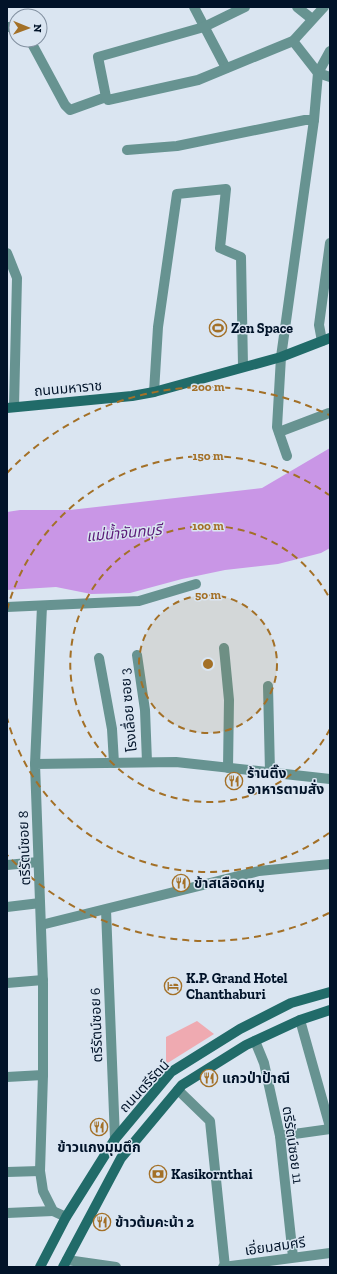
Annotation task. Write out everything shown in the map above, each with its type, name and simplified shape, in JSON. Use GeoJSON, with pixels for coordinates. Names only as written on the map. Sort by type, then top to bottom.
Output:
{"type":"FeatureCollection","features":[{"type":"Feature","properties":{"kind":"main road","name":"ถนนมหาราช"},"geometry":{"type":"LineString","coordinates":[[10,407],[132,396],[154,392],[243,366],[281,357],[326,340]]}},
{"type":"Feature","properties":{"kind":"main road","name":"ถนนตรีรัตน์"},"geometry":{"type":"LineString","coordinates":[[40,1267],[66,1217],[114,1139],[171,1072],[240,1029],[285,1006],[330,992]]}},
{"type":"Feature","properties":{"kind":"main road","name":"ถนนตรีรัตน์"},"geometry":{"type":"LineString","coordinates":[[65,1264],[121,1158],[182,1085],[255,1041],[300,1020],[330,1010]]}},
{"type":"Feature","properties":{"kind":"street"},"geometry":{"type":"LineString","coordinates":[[194,7],[226,68]]}},
{"type":"Feature","properties":{"kind":"street"},"geometry":{"type":"LineString","coordinates":[[245,7],[204,27],[98,57],[106,97],[108,100],[198,80],[293,41],[324,7]]}},
{"type":"Feature","properties":{"kind":"street"},"geometry":{"type":"LineString","coordinates":[[297,7],[312,19]]}},
{"type":"Feature","properties":{"kind":"street"},"geometry":{"type":"LineString","coordinates":[[293,41],[318,73],[330,77]]}},
{"type":"Feature","properties":{"kind":"street"},"geometry":{"type":"LineString","coordinates":[[34,48],[65,104],[70,110],[106,97]]}},
{"type":"Feature","properties":{"kind":"street"},"geometry":{"type":"LineString","coordinates":[[287,456],[277,427],[281,357],[314,120],[318,73],[330,51]]}},
{"type":"Feature","properties":{"kind":"street"},"geometry":{"type":"LineString","coordinates":[[127,150],[177,146],[305,120],[314,120]]}},
{"type":"Feature","properties":{"kind":"street"},"geometry":{"type":"LineString","coordinates":[[154,392],[158,327],[178,194],[226,189],[220,248],[241,258],[243,366]]}},
{"type":"Feature","properties":{"kind":"street"},"geometry":{"type":"LineString","coordinates":[[326,340],[319,325],[330,248]]}},
{"type":"Feature","properties":{"kind":"street"},"geometry":{"type":"LineString","coordinates":[[7,253],[16,278],[10,407]]}},
{"type":"Feature","properties":{"kind":"street"},"geometry":{"type":"LineString","coordinates":[[279,432],[328,413]]}},
{"type":"Feature","properties":{"kind":"street"},"geometry":{"type":"LineString","coordinates":[[7,607],[139,601],[196,584]]}},
{"type":"Feature","properties":{"kind":"street","name":"ตรีรัตน์ซอย 8"},"geometry":{"type":"LineString","coordinates":[[42,606],[35,764],[43,980],[44,1075],[40,1171],[42,1191],[53,1211]]}},
{"type":"Feature","properties":{"kind":"street"},"geometry":{"type":"LineString","coordinates":[[224,648],[229,700],[228,768]]}},
{"type":"Feature","properties":{"kind":"street","name":"โรงเลื่อย ซอย 3"},"geometry":{"type":"LineString","coordinates":[[137,655],[145,710],[147,762]]}},
{"type":"Feature","properties":{"kind":"street"},"geometry":{"type":"LineString","coordinates":[[99,658],[112,729],[114,763]]}},
{"type":"Feature","properties":{"kind":"street"},"geometry":{"type":"LineString","coordinates":[[268,686],[270,772]]}},
{"type":"Feature","properties":{"kind":"street"},"geometry":{"type":"LineString","coordinates":[[35,764],[176,762],[330,779]]}},
{"type":"Feature","properties":{"kind":"street"},"geometry":{"type":"LineString","coordinates":[[7,866],[38,862]]}},
{"type":"Feature","properties":{"kind":"street"},"geometry":{"type":"LineString","coordinates":[[41,925],[259,871],[330,864]]}},
{"type":"Feature","properties":{"kind":"street"},"geometry":{"type":"LineString","coordinates":[[7,906],[40,903]]}},
{"type":"Feature","properties":{"kind":"street","name":"ตรีรัตน์ซอย 6"},"geometry":{"type":"LineString","coordinates":[[106,910],[114,1139]]}},
{"type":"Feature","properties":{"kind":"street"},"geometry":{"type":"LineString","coordinates":[[7,984],[43,980]]}},
{"type":"Feature","properties":{"kind":"street"},"geometry":{"type":"LineString","coordinates":[[280,1136],[330,1128],[329,1115],[300,1020]]}},
{"type":"Feature","properties":{"kind":"street","name":"ตรีรัตน์ซอย 11"},"geometry":{"type":"LineString","coordinates":[[255,1041],[264,1063],[280,1136],[293,1257]]}},
{"type":"Feature","properties":{"kind":"street"},"geometry":{"type":"LineString","coordinates":[[7,1077],[44,1075]]}},
{"type":"Feature","properties":{"kind":"street"},"geometry":{"type":"LineString","coordinates":[[178,1090],[210,1121],[227,1267]]}},
{"type":"Feature","properties":{"kind":"street"},"geometry":{"type":"LineString","coordinates":[[7,1172],[40,1171]]}},
{"type":"Feature","properties":{"kind":"street"},"geometry":{"type":"LineString","coordinates":[[7,1213],[53,1211],[66,1217]]}},
{"type":"Feature","properties":{"kind":"street","name":"เอี่ยมสมศรี"},"geometry":{"type":"LineString","coordinates":[[227,1267],[330,1253]]}},
{"type":"Feature","properties":{"kind":"street"},"geometry":{"type":"LineString","coordinates":[[65,1264],[116,1267]]}},
{"type":"Feature","properties":{"kind":"shaded area"},"geometry":{"type":"Polygon","coordinates":[[[197,1021],[214,1034],[166,1064],[166,1037],[197,1021]]]}},
{"type":"Feature","properties":{"kind":"water","name":"แม่น้ำจันทบุรี"},"geometry":{"type":"Polygon","coordinates":[[[330,448],[330,548],[321,553],[278,564],[225,570],[182,579],[130,593],[91,594],[56,587],[7,590],[7,512],[20,510],[70,510],[262,488],[330,448]]]}},
{"type":"Feature","properties":{"kind":"place","name":"Zen Space"},"geometry":{"type":"Point","coordinates":[218,328]}},
{"type":"Feature","properties":{"kind":"place","name":"ร้านติ๊ง อาหารตามสั่ง"},"geometry":{"type":"Point","coordinates":[234,781]}},
{"type":"Feature","properties":{"kind":"place","name":"ข้าสเลือดหมู"},"geometry":{"type":"Point","coordinates":[181,883]}},
{"type":"Feature","properties":{"kind":"place","name":"K.P. Grand Hotel Chanthaburi"},"geometry":{"type":"Point","coordinates":[173,986]}},
{"type":"Feature","properties":{"kind":"place","name":"แกวป่าป้าณี"},"geometry":{"type":"Point","coordinates":[209,1078]}},
{"type":"Feature","properties":{"kind":"place","name":"ข้าวแกงมุมตึก"},"geometry":{"type":"Point","coordinates":[99,1127]}},
{"type":"Feature","properties":{"kind":"place","name":"Kasikornthai"},"geometry":{"type":"Point","coordinates":[158,1174]}},
{"type":"Feature","properties":{"kind":"place","name":"ข้าวต้มคะน้า 2"},"geometry":{"type":"Point","coordinates":[102,1222]}}]}
